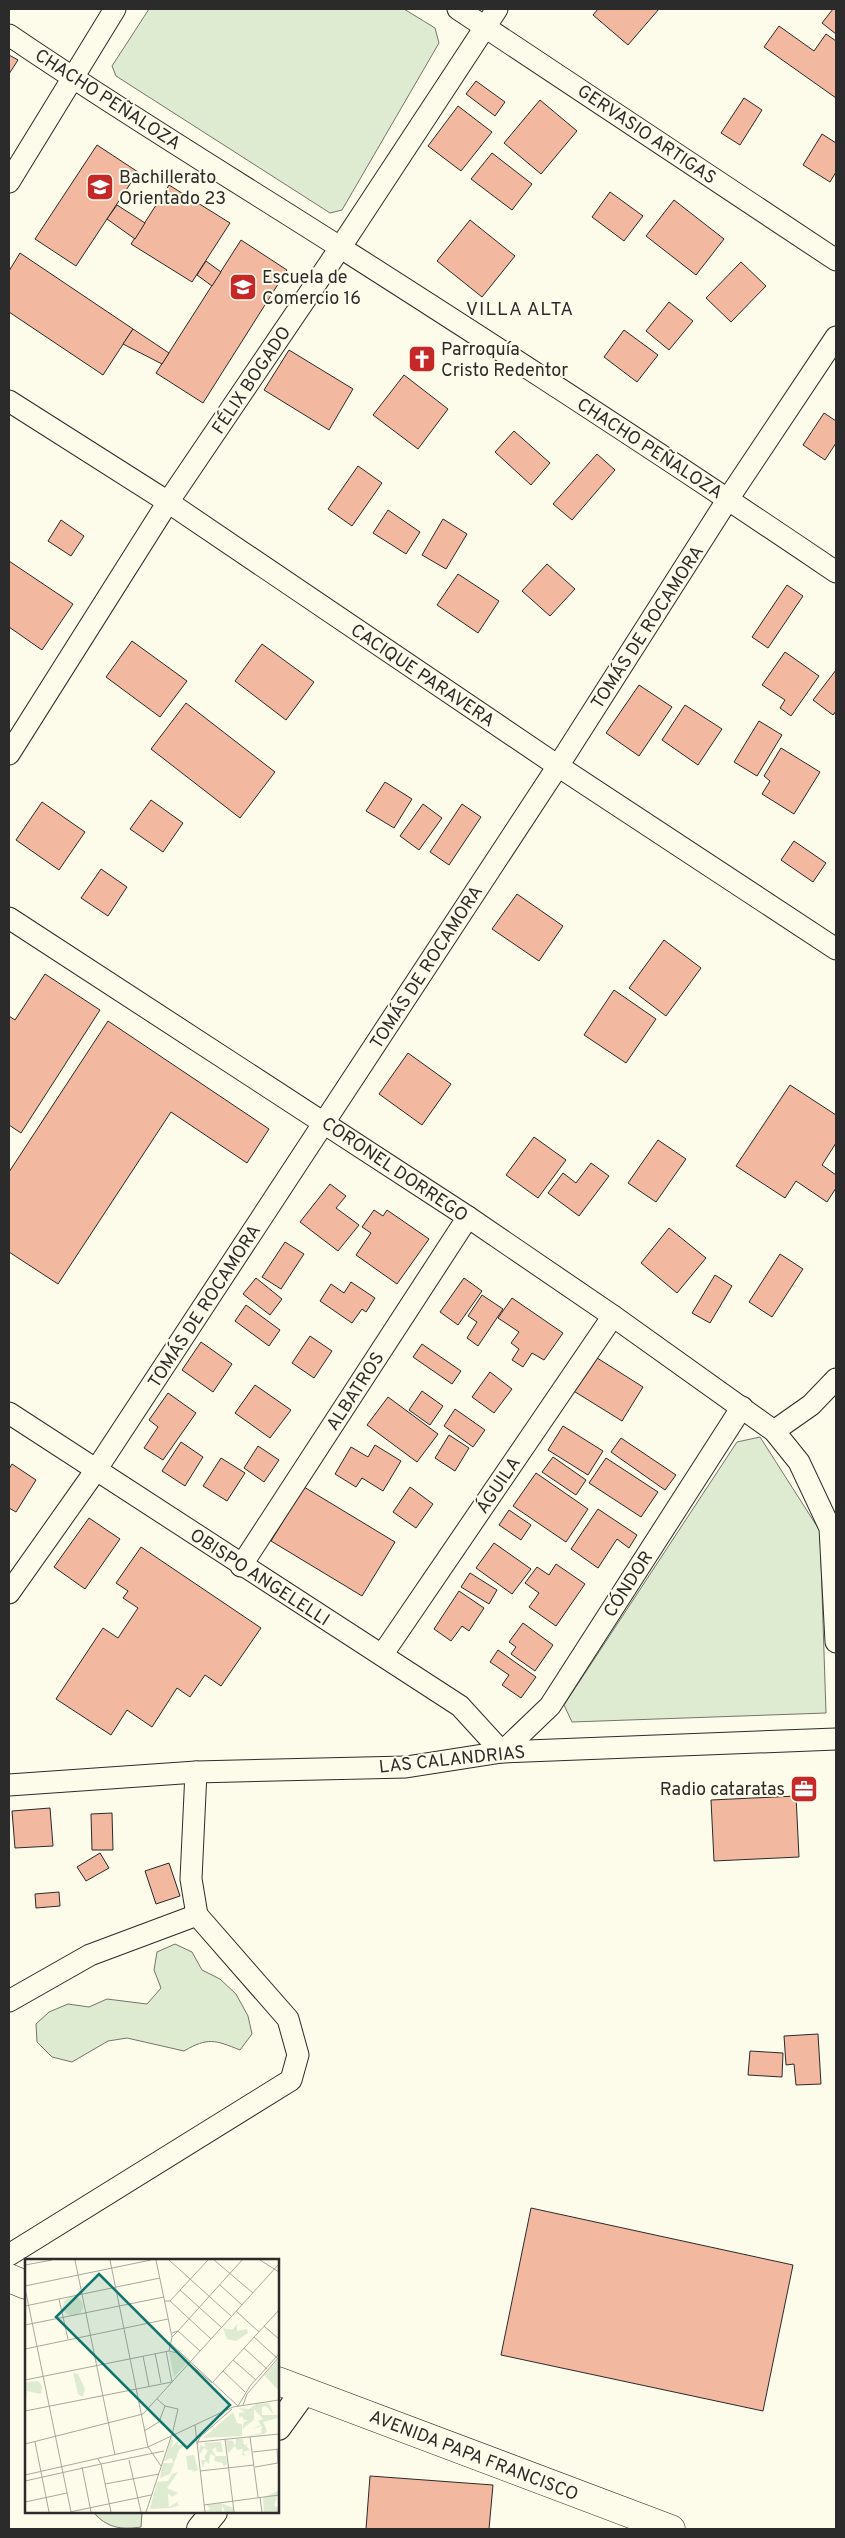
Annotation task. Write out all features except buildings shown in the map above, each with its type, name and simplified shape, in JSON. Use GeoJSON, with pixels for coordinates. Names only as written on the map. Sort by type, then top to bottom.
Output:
{"type":"FeatureCollection","features":[{"type":"Feature","properties":{"kind":"main road"},"geometry":{"type":"LineString","coordinates":[[9,2278],[25,2285]]}},
{"type":"Feature","properties":{"kind":"main road","name":"AVENIDA PAPA FRANCISCO"},"geometry":{"type":"LineString","coordinates":[[279,2381],[671,2529]]}},
{"type":"Feature","properties":{"kind":"street"},"geometry":{"type":"LineString","coordinates":[[9,182],[115,9]]}},
{"type":"Feature","properties":{"kind":"street","name":"GERVASIO ARTIGAS"},"geometry":{"type":"LineString","coordinates":[[458,9],[491,18],[836,260]]}},
{"type":"Feature","properties":{"kind":"street","name":"FÉLIX BOGADO"},"geometry":{"type":"LineString","coordinates":[[9,754],[168,502],[340,248],[491,18]]}},
{"type":"Feature","properties":{"kind":"street","name":"CHACHO PEÑALOZA"},"geometry":{"type":"LineString","coordinates":[[9,34],[73,78],[728,499],[836,572]]}},
{"type":"Feature","properties":{"kind":"street","name":"TOMÁS DE ROCAMORA"},"geometry":{"type":"LineString","coordinates":[[9,1592],[96,1470],[558,766],[728,499],[836,337]]}},
{"type":"Feature","properties":{"kind":"street","name":"CACIQUE PARAVERA"},"geometry":{"type":"LineString","coordinates":[[9,401],[168,502],[558,766],[836,949]]}},
{"type":"Feature","properties":{"kind":"street","name":"CORONEL DORREGO"},"geometry":{"type":"LineString","coordinates":[[9,918],[468,1217],[613,1316],[774,1431],[799,1462],[830,1528],[836,1642]]}},
{"type":"Feature","properties":{"kind":"street","name":"ALBATROS"},"geometry":{"type":"LineString","coordinates":[[241,1566],[468,1217]]}},
{"type":"Feature","properties":{"kind":"street","name":"ÁGUILA"},"geometry":{"type":"LineString","coordinates":[[382,1655],[613,1316]]}},
{"type":"Feature","properties":{"kind":"street"},"geometry":{"type":"LineString","coordinates":[[774,1431],[811,1405],[836,1379]]}},
{"type":"Feature","properties":{"kind":"street","name":"CÓNDOR"},"geometry":{"type":"LineString","coordinates":[[502,1752],[550,1706],[742,1407]]}},
{"type":"Feature","properties":{"kind":"street","name":"OBISPO ANGELELLI"},"geometry":{"type":"LineString","coordinates":[[9,1413],[241,1566],[460,1706],[502,1752]]}},
{"type":"Feature","properties":{"kind":"street","name":"LAS CALANDRIAS"},"geometry":{"type":"LineString","coordinates":[[9,1785],[196,1772],[406,1767],[502,1752],[836,1739]]}},
{"type":"Feature","properties":{"kind":"street"},"geometry":{"type":"LineString","coordinates":[[9,2255],[291,2080],[298,2055],[288,2019],[197,1915],[190,1879],[196,1772]]}},
{"type":"Feature","properties":{"kind":"street"},"geometry":{"type":"LineString","coordinates":[[9,2001],[90,1955],[197,1915]]}},
{"type":"Feature","properties":{"kind":"street"},"geometry":{"type":"LineString","coordinates":[[279,2425],[304,2392]]}},
{"type":"Feature","properties":{"kind":"street"},"geometry":{"type":"LineString","coordinates":[[200,2529],[213,2513]]}},
{"type":"Feature","properties":{"kind":"green space"},"geometry":{"type":"Polygon","coordinates":[[[149,9],[404,9],[435,28],[439,43],[342,210],[330,213],[116,76],[112,66],[149,9]]]}},
{"type":"Feature","properties":{"kind":"green space"},"geometry":{"type":"Polygon","coordinates":[[[760,1437],[820,1531],[826,1713],[572,1722],[564,1705],[737,1442],[760,1437]]]}},
{"type":"Feature","properties":{"kind":"green space"},"geometry":{"type":"Polygon","coordinates":[[[175,1944],[192,1952],[202,1970],[220,1979],[236,1994],[248,2016],[252,2034],[240,2050],[212,2041],[199,2044],[184,2051],[127,2038],[108,2041],[72,2062],[52,2057],[37,2042],[36,2024],[49,2012],[68,2004],[89,2007],[107,1999],[147,2004],[161,1988],[154,1970],[157,1952],[175,1944]]]}},
{"type":"Feature","properties":{"kind":"green space"},"geometry":{"type":"Polygon","coordinates":[[[94,2513],[142,2513],[141,2527],[115,2527],[94,2513]]]}},
{"type":"Feature","properties":{"kind":"place","name":"Bachillerato Orientado 23"},"geometry":{"type":"Point","coordinates":[100,187]}},
{"type":"Feature","properties":{"kind":"place","name":"Escuela de Comercio 16"},"geometry":{"type":"Point","coordinates":[243,287]}},
{"type":"Feature","properties":{"kind":"place","name":"Parroquía Cristo Redentor"},"geometry":{"type":"Point","coordinates":[422,359]}},
{"type":"Feature","properties":{"kind":"place","name":"Radio cataratas"},"geometry":{"type":"Point","coordinates":[804,1789]}},
{"type":"Feature","properties":{"kind":"district","name":"VILLA ALTA"},"geometry":{"type":"Point","coordinates":[520,308]}}]}
